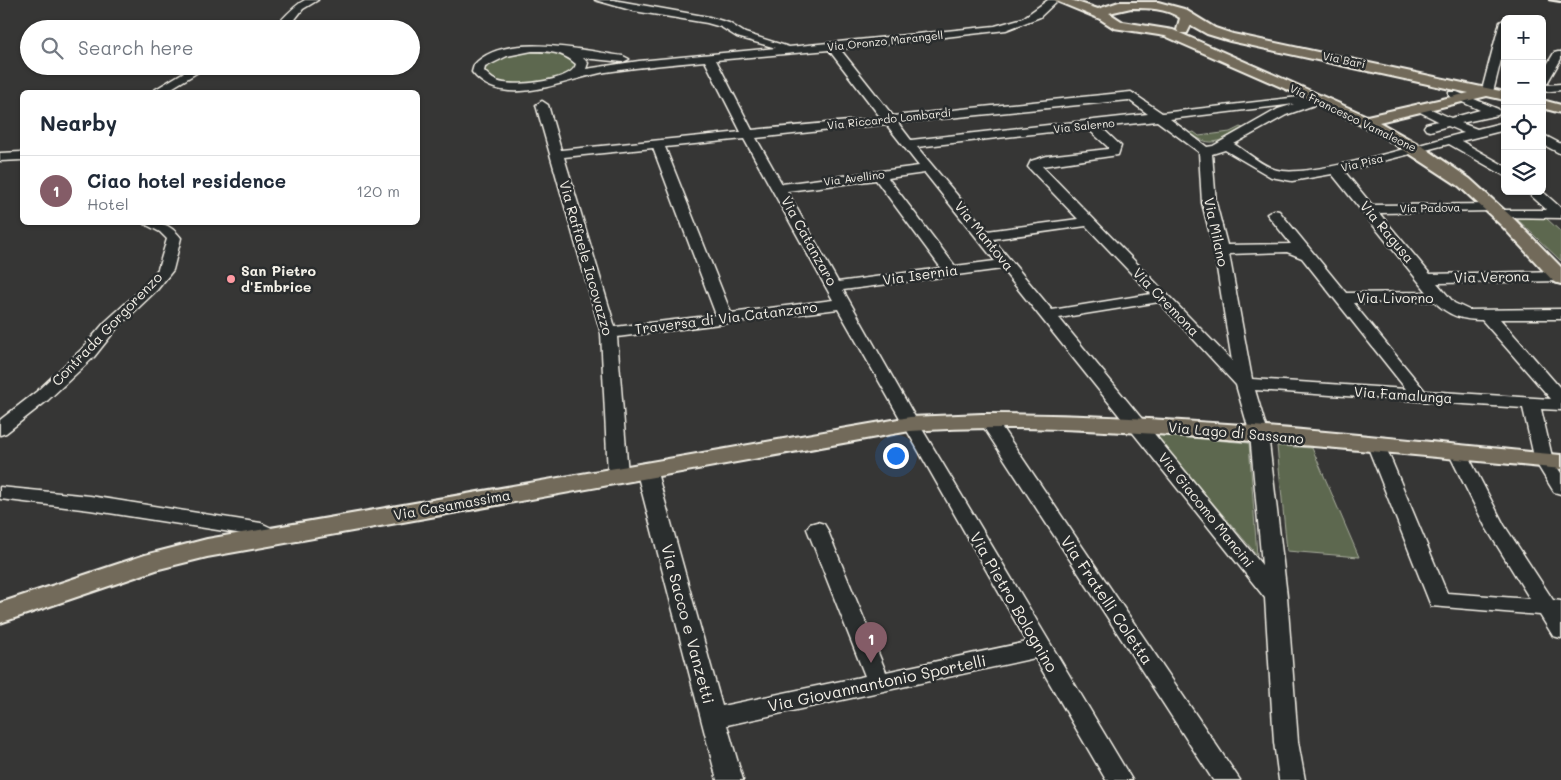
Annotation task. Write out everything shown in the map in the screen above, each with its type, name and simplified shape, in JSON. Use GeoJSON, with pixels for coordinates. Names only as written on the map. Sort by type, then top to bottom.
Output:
{"type":"FeatureCollection","features":[{"type":"Feature","properties":{"kind":"main road"},"geometry":{"type":"LineString","coordinates":[[1060,0],[1107,11],[1137,1],[1174,4]]}},
{"type":"Feature","properties":{"kind":"main road"},"geometry":{"type":"LineString","coordinates":[[1068,0],[1107,11],[1119,24],[1144,29],[1170,29],[1186,21]]}},
{"type":"Feature","properties":{"kind":"main road","name":"Via Bari"},"geometry":{"type":"LineString","coordinates":[[1174,4],[1186,21],[1211,31],[1439,82],[1482,95]]}},
{"type":"Feature","properties":{"kind":"main road"},"geometry":{"type":"LineString","coordinates":[[1186,21],[1182,28],[1195,44]]}},
{"type":"Feature","properties":{"kind":"main road","name":"Via Francesco Vamaleone"},"geometry":{"type":"LineString","coordinates":[[1144,29],[1168,33],[1195,44],[1363,121],[1417,149],[1450,172],[1495,211],[1560,276]]}},
{"type":"Feature","properties":{"kind":"main road"},"geometry":{"type":"LineString","coordinates":[[1439,82],[1482,95]]}},
{"type":"Feature","properties":{"kind":"main road"},"geometry":{"type":"LineString","coordinates":[[1363,121],[1438,103],[1482,95]]}},
{"type":"Feature","properties":{"kind":"main road"},"geometry":{"type":"LineString","coordinates":[[1546,105],[1561,109]]}},
{"type":"Feature","properties":{"kind":"main road","name":"Via Lago di Sassano"},"geometry":{"type":"LineString","coordinates":[[910,424],[951,420],[988,420],[1136,425],[1259,434],[1552,462]]}},
{"type":"Feature","properties":{"kind":"main road","name":"Via Casamassima"},"geometry":{"type":"LineString","coordinates":[[0,613],[154,561],[207,548],[646,469],[910,424]]}},
{"type":"Feature","properties":{"kind":"street"},"geometry":{"type":"LineString","coordinates":[[289,20],[299,7],[313,0]]}},
{"type":"Feature","properties":{"kind":"street"},"geometry":{"type":"LineString","coordinates":[[600,0],[715,22],[734,29],[742,35],[793,50]]}},
{"type":"Feature","properties":{"kind":"street","name":"Via Oronzo Marangell"},"geometry":{"type":"LineString","coordinates":[[709,58],[1010,26],[1033,18],[1053,0]]}},
{"type":"Feature","properties":{"kind":"street"},"geometry":{"type":"LineString","coordinates":[[1491,111],[1482,95],[1501,34]]}},
{"type":"Feature","properties":{"kind":"street","name":"Via Mantova"},"geometry":{"type":"LineString","coordinates":[[832,46],[908,144],[1136,425]]}},
{"type":"Feature","properties":{"kind":"street"},"geometry":{"type":"LineString","coordinates":[[562,81],[548,94],[542,105],[528,95],[482,78],[478,72],[480,65],[488,59],[513,51],[542,48],[625,60],[709,58]]}},
{"type":"Feature","properties":{"kind":"street"},"geometry":{"type":"LineString","coordinates":[[506,86],[535,86],[562,81],[574,75],[581,69],[582,63],[578,57],[569,53]]}},
{"type":"Feature","properties":{"kind":"street"},"geometry":{"type":"LineString","coordinates":[[1546,77],[1558,55]]}},
{"type":"Feature","properties":{"kind":"street"},"geometry":{"type":"LineString","coordinates":[[574,75],[608,68],[709,58]]}},
{"type":"Feature","properties":{"kind":"street","name":"Via Catanzaro"},"geometry":{"type":"LineString","coordinates":[[709,58],[748,134],[780,188],[842,304],[910,424]]}},
{"type":"Feature","properties":{"kind":"street"},"geometry":{"type":"LineString","coordinates":[[161,90],[187,75]]}},
{"type":"Feature","properties":{"kind":"street"},"geometry":{"type":"LineString","coordinates":[[1546,89],[1561,87]]}},
{"type":"Feature","properties":{"kind":"street","name":"Via Riccardo Lombardi"},"geometry":{"type":"LineString","coordinates":[[556,154],[888,119],[1131,96],[1205,151]]}},
{"type":"Feature","properties":{"kind":"street"},"geometry":{"type":"LineString","coordinates":[[1205,151],[1224,144],[1282,112],[1313,101],[1312,97]]}},
{"type":"Feature","properties":{"kind":"street","name":"Via Salerno"},"geometry":{"type":"LineString","coordinates":[[908,144],[1159,118],[1260,106],[1312,97]]}},
{"type":"Feature","properties":{"kind":"street","name":"Via Raffaele Iacovazzo"},"geometry":{"type":"LineString","coordinates":[[542,105],[609,333],[618,474]]}},
{"type":"Feature","properties":{"kind":"street"},"geometry":{"type":"LineString","coordinates":[[1260,106],[1282,112]]}},
{"type":"Feature","properties":{"kind":"street"},"geometry":{"type":"LineString","coordinates":[[1418,108],[1477,134]]}},
{"type":"Feature","properties":{"kind":"street"},"geometry":{"type":"LineString","coordinates":[[1430,127],[1491,111],[1501,115]]}},
{"type":"Feature","properties":{"kind":"street","name":"Via Cremona"},"geometry":{"type":"LineString","coordinates":[[1091,125],[1115,146],[1113,152],[1047,160],[1036,164],[1035,167],[1087,222],[1164,297],[1244,384]]}},
{"type":"Feature","properties":{"kind":"street","name":"Via Pisa"},"geometry":{"type":"LineString","coordinates":[[1224,144],[1271,173],[1292,177],[1335,169],[1501,127]]}},
{"type":"Feature","properties":{"kind":"street"},"geometry":{"type":"LineString","coordinates":[[1450,140],[1501,170]]}},
{"type":"Feature","properties":{"kind":"street"},"geometry":{"type":"LineString","coordinates":[[1546,141],[1561,150]]}},
{"type":"Feature","properties":{"kind":"street"},"geometry":{"type":"LineString","coordinates":[[658,144],[725,318]]}},
{"type":"Feature","properties":{"kind":"street","name":"Via Milano"},"geometry":{"type":"LineString","coordinates":[[1205,151],[1208,203],[1221,250],[1244,384],[1259,434],[1276,596],[1286,742],[1292,780]]}},
{"type":"Feature","properties":{"kind":"street"},"geometry":{"type":"LineString","coordinates":[[0,157],[20,156]]}},
{"type":"Feature","properties":{"kind":"street","name":"Via Avellino"},"geometry":{"type":"LineString","coordinates":[[780,188],[929,169]]}},
{"type":"Feature","properties":{"kind":"street","name":"Via Ragusa"},"geometry":{"type":"LineString","coordinates":[[1335,169],[1426,279],[1437,296]]}},
{"type":"Feature","properties":{"kind":"street"},"geometry":{"type":"LineString","coordinates":[[879,175],[951,271]]}},
{"type":"Feature","properties":{"kind":"street"},"geometry":{"type":"LineString","coordinates":[[1538,195],[1561,214]]}},
{"type":"Feature","properties":{"kind":"street","name":"Via Padova"},"geometry":{"type":"LineString","coordinates":[[1369,210],[1495,211],[1561,214]]}},
{"type":"Feature","properties":{"kind":"street"},"geometry":{"type":"LineString","coordinates":[[1274,214],[1344,298],[1420,396]]}},
{"type":"Feature","properties":{"kind":"street"},"geometry":{"type":"LineString","coordinates":[[984,236],[1087,222]]}},
{"type":"Feature","properties":{"kind":"street","name":"Contrada Gorgorenzo"},"geometry":{"type":"LineString","coordinates":[[0,429],[42,396],[88,353],[111,325],[152,287],[165,270],[174,238],[166,229],[156,225]]}},
{"type":"Feature","properties":{"kind":"street"},"geometry":{"type":"LineString","coordinates":[[1221,250],[1289,248],[1307,255]]}},
{"type":"Feature","properties":{"kind":"street","name":"Via Isernia"},"geometry":{"type":"LineString","coordinates":[[834,287],[1007,264]]}},
{"type":"Feature","properties":{"kind":"street","name":"Via Verona"},"geometry":{"type":"LineString","coordinates":[[1426,279],[1560,276]]}},
{"type":"Feature","properties":{"kind":"street","name":"Via Livorno"},"geometry":{"type":"LineString","coordinates":[[1344,298],[1437,296],[1454,312],[1487,315],[1561,314]]}},
{"type":"Feature","properties":{"kind":"street"},"geometry":{"type":"LineString","coordinates":[[1048,315],[1164,297]]}},
{"type":"Feature","properties":{"kind":"street","name":"Traversa di Via Catanzaro"},"geometry":{"type":"LineString","coordinates":[[609,333],[842,304]]}},
{"type":"Feature","properties":{"kind":"street"},"geometry":{"type":"LineString","coordinates":[[1487,315],[1561,400]]}},
{"type":"Feature","properties":{"kind":"street","name":"Via Famalunga"},"geometry":{"type":"LineString","coordinates":[[1244,384],[1561,406]]}},
{"type":"Feature","properties":{"kind":"street"},"geometry":{"type":"LineString","coordinates":[[1531,404],[1561,488]]}},
{"type":"Feature","properties":{"kind":"street","name":"Via Fratelli Coletta"},"geometry":{"type":"LineString","coordinates":[[988,420],[1227,780]]}},
{"type":"Feature","properties":{"kind":"street","name":"Via Pietro Bolognino"},"geometry":{"type":"LineString","coordinates":[[910,424],[1119,780]]}},
{"type":"Feature","properties":{"kind":"street","name":"Via Giacomo Mancini"},"geometry":{"type":"LineString","coordinates":[[1136,425],[1276,596]]}},
{"type":"Feature","properties":{"kind":"street"},"geometry":{"type":"LineString","coordinates":[[1376,445],[1440,600],[1554,608]]}},
{"type":"Feature","properties":{"kind":"street"},"geometry":{"type":"LineString","coordinates":[[1457,452],[1495,526],[1554,608],[1561,630]]}},
{"type":"Feature","properties":{"kind":"street","name":"Via Sacco e Vanzetti"},"geometry":{"type":"LineString","coordinates":[[646,469],[730,780]]}},
{"type":"Feature","properties":{"kind":"street"},"geometry":{"type":"LineString","coordinates":[[0,493],[90,503],[261,530],[273,537]]}},
{"type":"Feature","properties":{"kind":"street"},"geometry":{"type":"LineString","coordinates":[[817,529],[879,682]]}},
{"type":"Feature","properties":{"kind":"street","name":"Via Giovannantonio Sportelli"},"geometry":{"type":"LineString","coordinates":[[713,718],[1041,648]]}},
{"type":"Feature","properties":{"kind":"green space"},"geometry":{"type":"Polygon","coordinates":[[[525,51],[563,54],[576,62],[576,68],[559,79],[531,85],[500,82],[485,72],[490,62],[495,59],[525,51]]]}},
{"type":"Feature","properties":{"kind":"green space"},"geometry":{"type":"Polygon","coordinates":[[[1240,127],[1243,128],[1222,139],[1211,142],[1190,133],[1194,132],[1199,136],[1230,132],[1240,127]]]}},
{"type":"Feature","properties":{"kind":"green space"},"geometry":{"type":"Polygon","coordinates":[[[1515,217],[1545,217],[1561,232],[1561,261],[1515,217]]]}},
{"type":"Feature","properties":{"kind":"green space"},"geometry":{"type":"Polygon","coordinates":[[[1155,435],[1249,443],[1257,555],[1155,435]]]}},
{"type":"Feature","properties":{"kind":"green space"},"geometry":{"type":"Polygon","coordinates":[[[1277,446],[1312,448],[1359,557],[1287,551],[1277,446]]]}},
{"type":"Feature","properties":{"kind":"railway"},"geometry":{"type":"LineString","coordinates":[[1549,0],[1561,2]]}},
{"type":"Feature","properties":{"kind":"place","name":"San Pietro d'Embrice"},"geometry":{"type":"Point","coordinates":[231,279]}},
{"type":"Feature","properties":{"kind":"place","name":"Ciao hotel residence"},"geometry":{"type":"Point","coordinates":[871,663]}}]}
